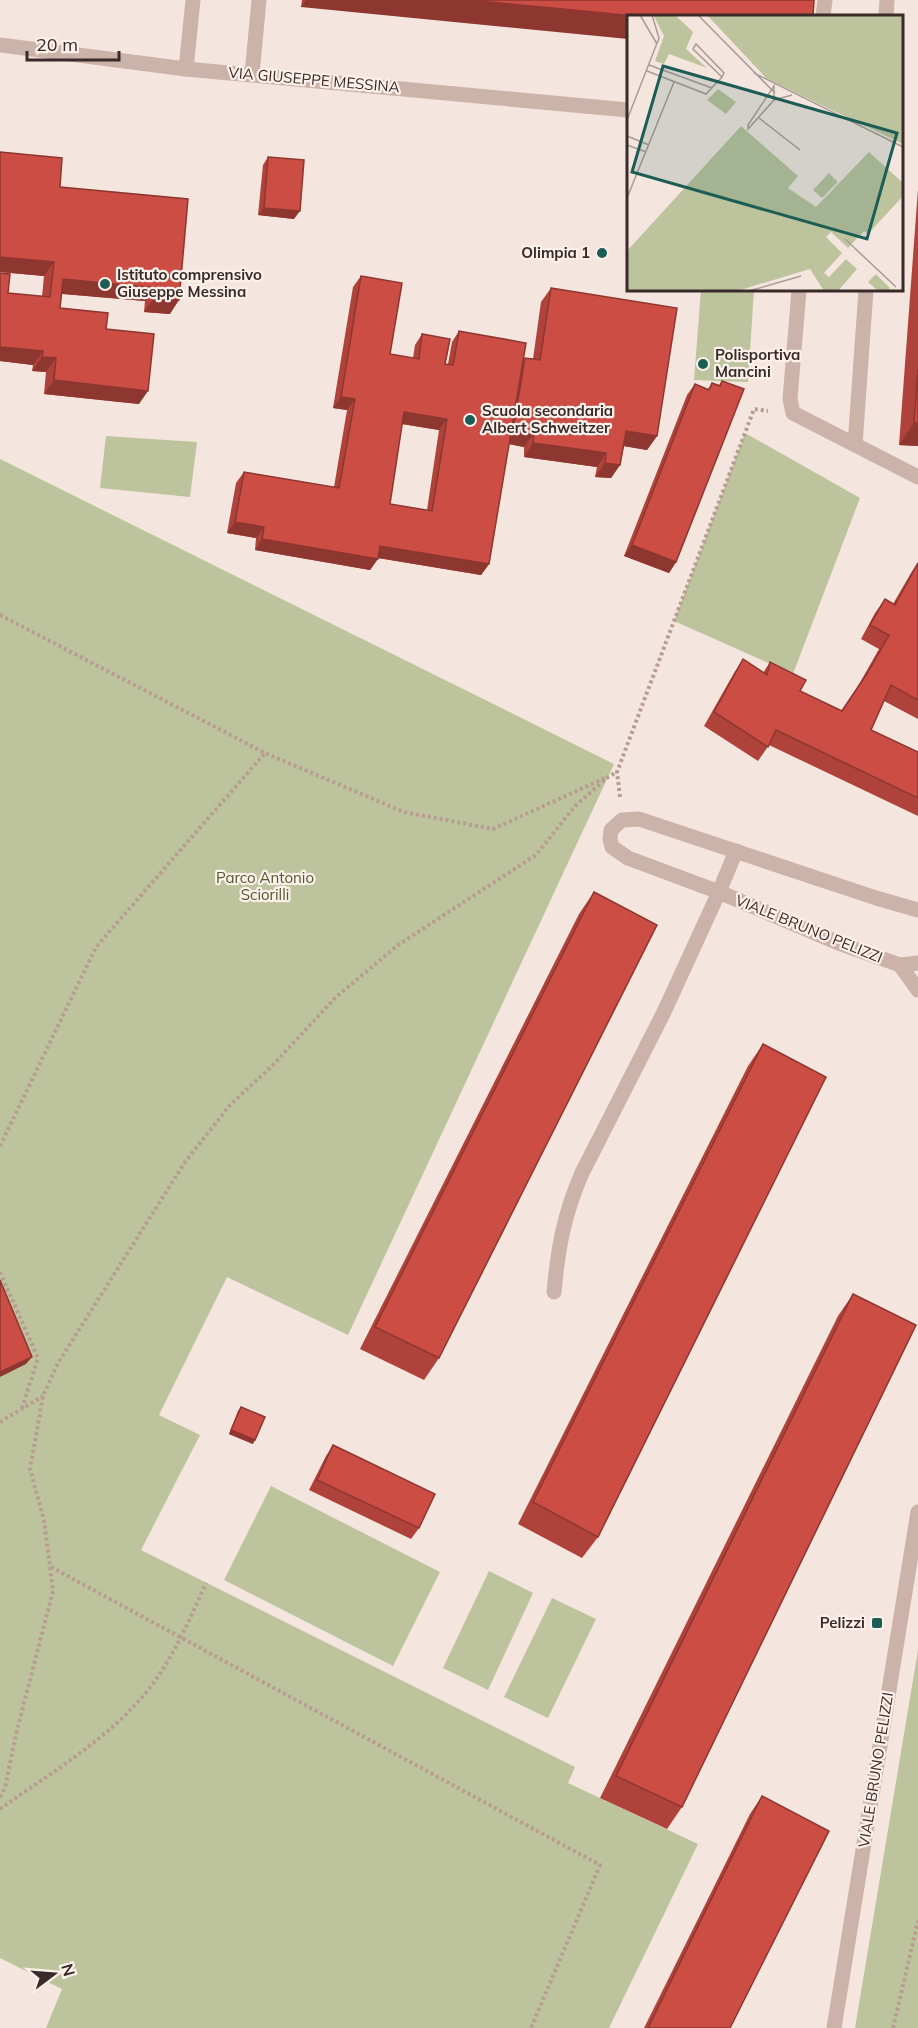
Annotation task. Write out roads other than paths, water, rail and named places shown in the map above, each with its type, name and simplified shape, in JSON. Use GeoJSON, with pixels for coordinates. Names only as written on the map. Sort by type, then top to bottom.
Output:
{"type":"FeatureCollection","features":[{"type":"Feature","properties":{"kind":"street"},"geometry":{"type":"LineString","coordinates":[[186,69],[193,0]]}},
{"type":"Feature","properties":{"kind":"street"},"geometry":{"type":"LineString","coordinates":[[252,74],[260,0]]}},
{"type":"Feature","properties":{"kind":"street"},"geometry":{"type":"LineString","coordinates":[[823,15],[825,0]]}},
{"type":"Feature","properties":{"kind":"street"},"geometry":{"type":"LineString","coordinates":[[886,15],[887,0]]}},
{"type":"Feature","properties":{"kind":"street","name":"VIA GIUSEPPE MESSINA"},"geometry":{"type":"LineString","coordinates":[[0,45],[186,69],[627,110]]}},
{"type":"Feature","properties":{"kind":"street"},"geometry":{"type":"LineString","coordinates":[[799,291],[790,399],[793,413],[918,477]]}},
{"type":"Feature","properties":{"kind":"street"},"geometry":{"type":"LineString","coordinates":[[855,445],[866,291]]}},
{"type":"Feature","properties":{"kind":"street","name":"VIALE BRUNO PELIZZI"},"geometry":{"type":"LineString","coordinates":[[719,892],[736,851],[639,819],[622,820],[611,830],[612,847],[628,858],[719,892],[841,944],[900,965],[918,963]]}},
{"type":"Feature","properties":{"kind":"street"},"geometry":{"type":"LineString","coordinates":[[736,851],[918,910]]}},
{"type":"Feature","properties":{"kind":"street"},"geometry":{"type":"LineString","coordinates":[[554,1292],[557,1252],[572,1196],[664,1012],[719,892]]}},
{"type":"Feature","properties":{"kind":"street","name":"VIALE BRUNO PELIZZI"},"geometry":{"type":"LineString","coordinates":[[900,965],[918,990]]}},
{"type":"Feature","properties":{"kind":"street","name":"VIALE BRUNO PELIZZI"},"geometry":{"type":"LineString","coordinates":[[834,2028],[918,1512]]}},
{"type":"Feature","properties":{"kind":"place","name":"Olimpia 1"},"geometry":{"type":"Point","coordinates":[602,253]}},
{"type":"Feature","properties":{"kind":"place","name":"Istituto comprensivo Giuseppe Messina"},"geometry":{"type":"Point","coordinates":[105,284]}},
{"type":"Feature","properties":{"kind":"place","name":"Polisportiva Mancini"},"geometry":{"type":"Point","coordinates":[703,364]}},
{"type":"Feature","properties":{"kind":"place","name":"Scuola secondaria Albert Schweitzer"},"geometry":{"type":"Point","coordinates":[470,420]}},
{"type":"Feature","properties":{"kind":"place","name":"Pelizzi"},"geometry":{"type":"Point","coordinates":[877,1623]}},
{"type":"Feature","properties":{"kind":"park label","name":"Parco Antonio Sciorilli"},"geometry":{"type":"Point","coordinates":[265,886]}}]}
